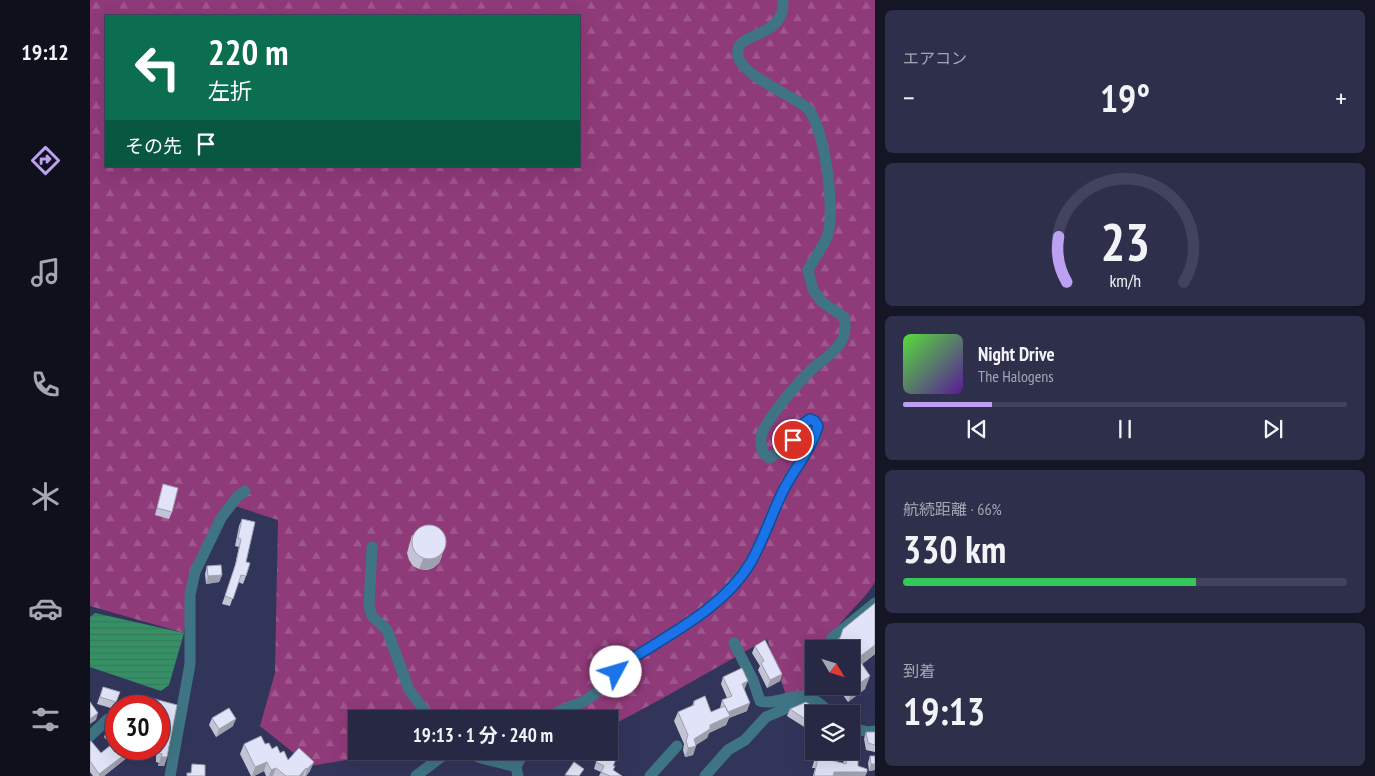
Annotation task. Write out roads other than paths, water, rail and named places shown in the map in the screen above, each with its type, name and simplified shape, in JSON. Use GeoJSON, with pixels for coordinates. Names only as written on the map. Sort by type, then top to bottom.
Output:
{"type":"FeatureCollection","features":[{"type":"Feature","properties":{"kind":"street"},"geometry":{"type":"LineString","coordinates":[[563,710],[583,702],[590,697],[625,663],[702,614],[732,586],[750,563],[789,479],[814,440],[818,426],[815,421],[810,419],[803,424],[793,440],[776,455],[769,458],[763,453],[760,436],[769,420],[808,373],[834,352],[842,341],[846,328],[844,317],[822,302],[813,290],[808,270],[827,236],[831,206],[828,173],[816,125],[809,110],[760,79],[744,66],[738,57],[739,47],[746,39],[766,31],[778,22],[784,8],[783,0]]}},
{"type":"Feature","properties":{"kind":"street"},"geometry":{"type":"LineString","coordinates":[[170,776],[190,664],[190,595],[194,572],[221,518],[237,497],[245,491]]}},
{"type":"Feature","properties":{"kind":"street"},"geometry":{"type":"LineString","coordinates":[[372,547],[369,606],[372,616],[387,630],[409,690],[424,710]]}},
{"type":"Feature","properties":{"kind":"street"},"geometry":{"type":"LineString","coordinates":[[831,640],[875,603]]}},
{"type":"Feature","properties":{"kind":"street"},"geometry":{"type":"LineString","coordinates":[[734,643],[753,680],[760,701],[768,703],[803,696],[810,698],[820,705]]}},
{"type":"Feature","properties":{"kind":"street"},"geometry":{"type":"LineString","coordinates":[[705,776],[728,750],[745,740],[766,717],[810,698],[812,695]]}},
{"type":"Feature","properties":{"kind":"street"},"geometry":{"type":"LineString","coordinates":[[90,736],[105,722]]}},
{"type":"Feature","properties":{"kind":"street"},"geometry":{"type":"LineString","coordinates":[[860,730],[875,731]]}},
{"type":"Feature","properties":{"kind":"street"},"geometry":{"type":"LineString","coordinates":[[650,776],[678,746]]}},
{"type":"Feature","properties":{"kind":"street"},"geometry":{"type":"LineString","coordinates":[[416,776],[437,760]]}},
{"type":"Feature","properties":{"kind":"street"},"geometry":{"type":"LineString","coordinates":[[488,760],[501,762],[517,772],[521,760]]}}]}
